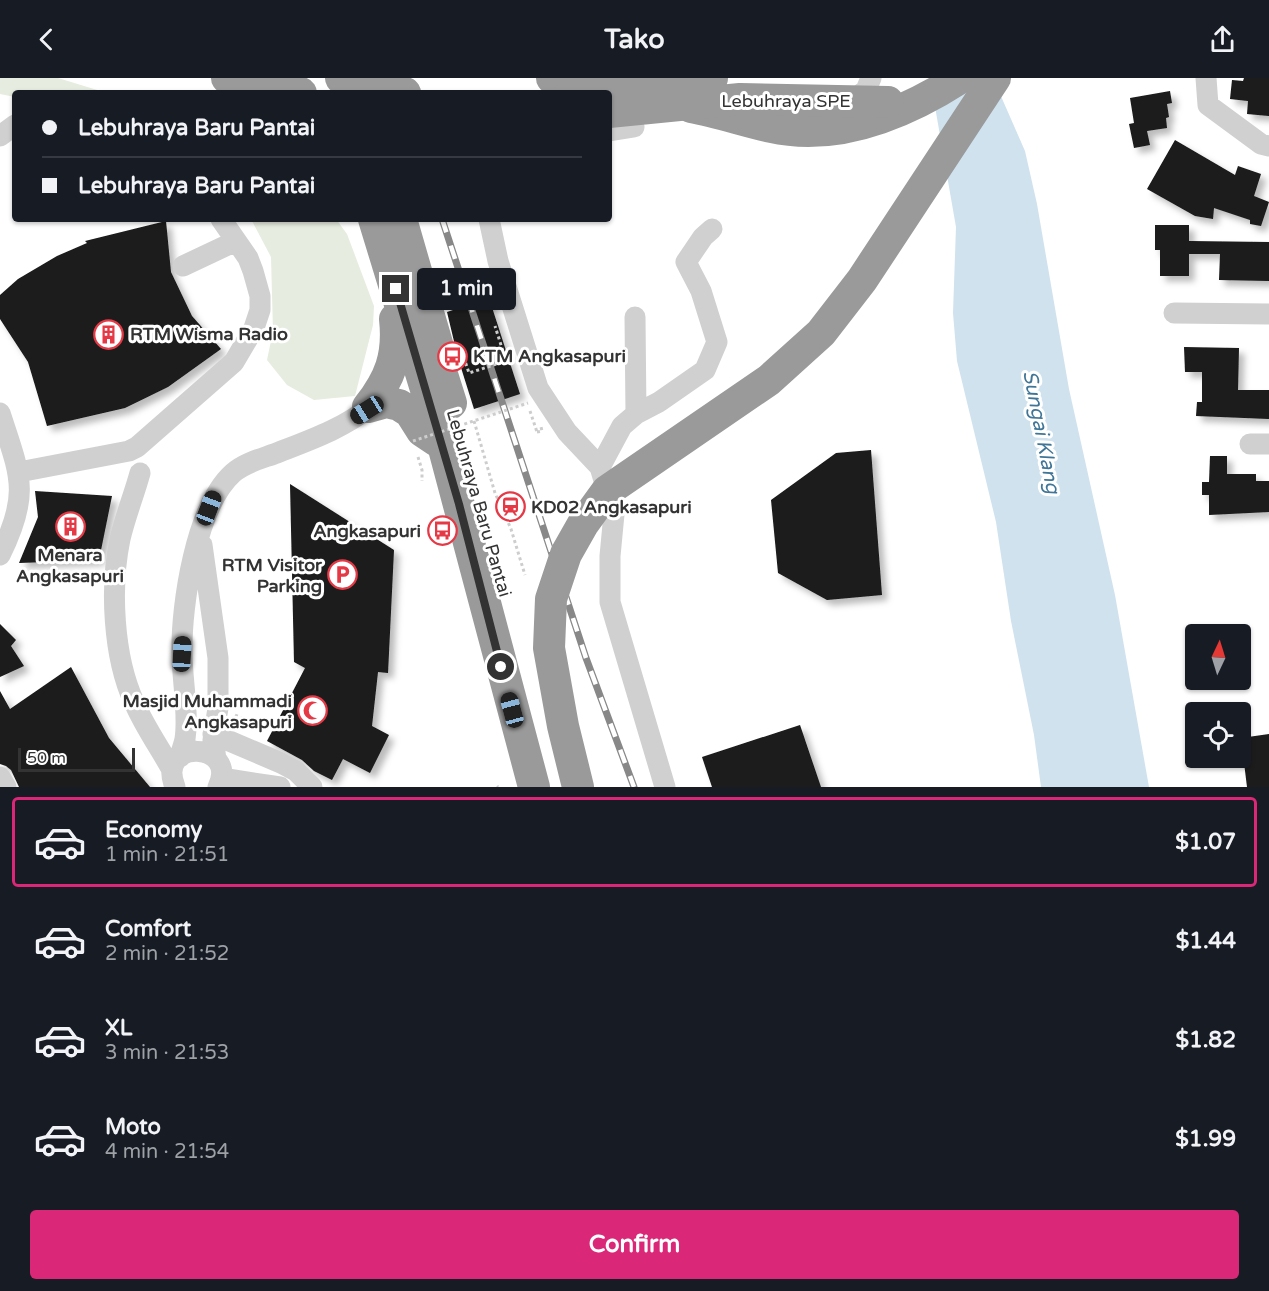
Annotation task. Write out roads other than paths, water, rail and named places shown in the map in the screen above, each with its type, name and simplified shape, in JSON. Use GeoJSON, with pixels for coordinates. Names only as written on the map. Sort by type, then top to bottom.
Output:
{"type":"FeatureCollection","features":[{"type":"Feature","properties":{"kind":"highway"},"geometry":{"type":"LineString","coordinates":[[227,78],[286,90]]}},
{"type":"Feature","properties":{"kind":"highway"},"geometry":{"type":"LineString","coordinates":[[340,78],[392,90]]}},
{"type":"Feature","properties":{"kind":"highway"},"geometry":{"type":"LineString","coordinates":[[552,78],[610,90]]}},
{"type":"Feature","properties":{"kind":"highway","name":"Lebuhraya SPE"},"geometry":{"type":"LineString","coordinates":[[599,90],[712,78]]}},
{"type":"Feature","properties":{"kind":"highway"},"geometry":{"type":"LineString","coordinates":[[612,90],[721,113],[772,127],[814,132],[847,128],[881,118],[927,99],[960,78]]}},
{"type":"Feature","properties":{"kind":"highway","name":"Lebuhraya SPE"},"geometry":{"type":"LineString","coordinates":[[621,119],[741,99],[888,102],[960,78]]}},
{"type":"Feature","properties":{"kind":"highway"},"geometry":{"type":"LineString","coordinates":[[578,787],[563,726],[549,648],[551,599],[566,554],[583,524],[607,491],[769,380],[821,333],[862,280],[994,78]]}},
{"type":"Feature","properties":{"kind":"highway","name":"Lebuhraya Baru Pantai"},"geometry":{"type":"LineString","coordinates":[[402,222],[440,354],[440,368],[485,518],[555,787]]}},
{"type":"Feature","properties":{"kind":"highway"},"geometry":{"type":"LineString","coordinates":[[368,407],[381,390],[396,351],[395,321],[379,233]]}},
{"type":"Feature","properties":{"kind":"highway","name":"Lebuhraya Baru Pantai"},"geometry":{"type":"LineString","coordinates":[[379,233],[428,443],[534,787]]}},
{"type":"Feature","properties":{"kind":"highway"},"geometry":{"type":"LineString","coordinates":[[368,407],[386,402],[399,405],[410,412],[428,443]]}},
{"type":"Feature","properties":{"kind":"street"},"geometry":{"type":"LineString","coordinates":[[721,113],[784,116],[827,113],[842,108],[859,96],[866,90],[871,78]]}},
{"type":"Feature","properties":{"kind":"street"},"geometry":{"type":"LineString","coordinates":[[1206,78],[1208,105],[1261,144],[1269,146]]}},
{"type":"Feature","properties":{"kind":"street"},"geometry":{"type":"LineString","coordinates":[[19,472],[129,451],[137,447],[234,362],[254,328],[260,310],[260,296],[248,258],[223,222]]}},
{"type":"Feature","properties":{"kind":"street"},"geometry":{"type":"LineString","coordinates":[[490,222],[498,261],[538,388],[567,432],[600,466],[614,514],[609,556],[610,602],[665,787]]}},
{"type":"Feature","properties":{"kind":"street"},"geometry":{"type":"LineString","coordinates":[[600,466],[622,426],[636,414],[659,402],[705,370],[717,342],[701,291],[686,262],[703,237],[712,229]]}},
{"type":"Feature","properties":{"kind":"street"},"geometry":{"type":"LineString","coordinates":[[183,266],[236,241]]}},
{"type":"Feature","properties":{"kind":"street"},"geometry":{"type":"LineString","coordinates":[[1173,313],[1269,314]]}},
{"type":"Feature","properties":{"kind":"street"},"geometry":{"type":"LineString","coordinates":[[635,317],[636,414]]}},
{"type":"Feature","properties":{"kind":"street"},"geometry":{"type":"LineString","coordinates":[[176,771],[185,740],[182,654],[184,606],[201,532],[214,495],[233,473],[245,465],[345,424],[371,406],[368,407]]}},
{"type":"Feature","properties":{"kind":"street"},"geometry":{"type":"LineString","coordinates":[[0,413],[19,472],[19,507],[13,528],[0,555]]}},
{"type":"Feature","properties":{"kind":"street"},"geometry":{"type":"LineString","coordinates":[[140,473],[120,537],[115,572],[117,636],[124,671],[134,702],[176,771]]}},
{"type":"Feature","properties":{"kind":"street"},"geometry":{"type":"LineString","coordinates":[[201,532],[206,585],[218,658],[218,708],[213,734],[218,775]]}},
{"type":"Feature","properties":{"kind":"street"},"geometry":{"type":"LineString","coordinates":[[213,734],[296,771],[312,787]]}},
{"type":"Feature","properties":{"kind":"street"},"geometry":{"type":"LineString","coordinates":[[176,771],[194,750],[210,754],[218,775]]}},
{"type":"Feature","properties":{"kind":"street"},"geometry":{"type":"LineString","coordinates":[[218,775],[280,787]]}},
{"type":"Feature","properties":{"kind":"street"},"geometry":{"type":"LineString","coordinates":[[0,777],[6,787]]}},
{"type":"Feature","properties":{"kind":"water","name":"Sungai Klang"},"geometry":{"type":"Polygon","coordinates":[[[930,78],[997,78],[1000,94],[1025,151],[1037,204],[1069,389],[1115,595],[1149,787],[1041,787],[1034,735],[1011,621],[996,522],[957,361],[953,313],[956,227],[930,78]]]}},
{"type":"Feature","properties":{"kind":"railway"},"geometry":{"type":"LineString","coordinates":[[390,78],[393,90]]}},
{"type":"Feature","properties":{"kind":"railway"},"geometry":{"type":"LineString","coordinates":[[443,222],[586,658],[634,787]]}},
{"type":"Feature","properties":{"kind":"place","name":"RTM Wisma Radio"},"geometry":{"type":"Point","coordinates":[109,334]}},
{"type":"Feature","properties":{"kind":"place","name":"KTM Angkasapuri"},"geometry":{"type":"Point","coordinates":[452,356]}},
{"type":"Feature","properties":{"kind":"place","name":"KD02 Angkasapuri"},"geometry":{"type":"Point","coordinates":[510,507]}},
{"type":"Feature","properties":{"kind":"place","name":"Menara Angkasapuri"},"geometry":{"type":"Point","coordinates":[70,526]}},
{"type":"Feature","properties":{"kind":"place","name":"Angkasapuri"},"geometry":{"type":"Point","coordinates":[442,531]}},
{"type":"Feature","properties":{"kind":"place","name":"RTM Visitor Parking"},"geometry":{"type":"Point","coordinates":[343,575]}},
{"type":"Feature","properties":{"kind":"place","name":"Masjid Muhammadi Angkasapuri"},"geometry":{"type":"Point","coordinates":[313,711]}}]}
